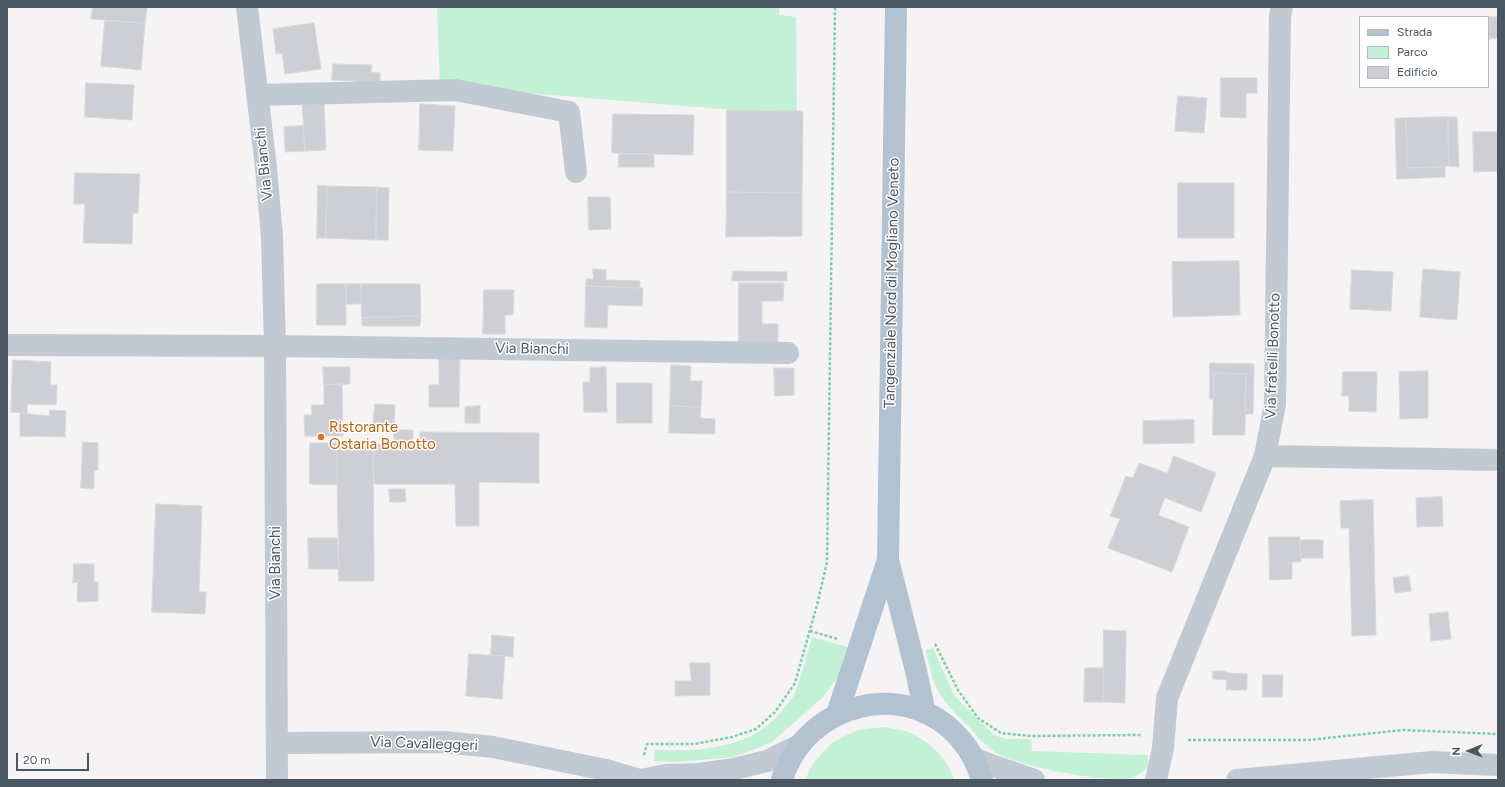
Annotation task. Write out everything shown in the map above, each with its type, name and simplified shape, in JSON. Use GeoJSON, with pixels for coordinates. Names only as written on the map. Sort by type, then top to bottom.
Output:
{"type":"FeatureCollection","features":[{"type":"Feature","properties":{"kind":"main road","name":"Tangenziale Nord di Mogliano Veneto"},"geometry":{"type":"LineString","coordinates":[[888,560],[896,7]]}},
{"type":"Feature","properties":{"kind":"main road"},"geometry":{"type":"LineString","coordinates":[[888,560],[925,713]]}},
{"type":"Feature","properties":{"kind":"main road"},"geometry":{"type":"LineString","coordinates":[[837,714],[888,560]]}},
{"type":"Feature","properties":{"kind":"main road"},"geometry":{"type":"LineString","coordinates":[[782,780],[786,768],[798,746],[816,727],[837,714],[859,706],[881,703],[903,706],[925,713],[944,724],[961,739],[974,758],[982,780]]}},
{"type":"Feature","properties":{"kind":"street","name":"Via Bianchi"},"geometry":{"type":"LineString","coordinates":[[247,7],[256,94],[266,168],[272,237],[275,346],[277,780]]}},
{"type":"Feature","properties":{"kind":"street","name":"Via fratelli Bonotto"},"geometry":{"type":"LineString","coordinates":[[1156,780],[1163,748],[1167,698],[1265,456],[1275,404],[1280,16],[1282,7]]}},
{"type":"Feature","properties":{"kind":"street"},"geometry":{"type":"LineString","coordinates":[[256,94],[456,90],[569,112],[576,172]]}},
{"type":"Feature","properties":{"kind":"street","name":"Via Bianchi"},"geometry":{"type":"LineString","coordinates":[[7,345],[275,346],[788,353]]}},
{"type":"Feature","properties":{"kind":"street"},"geometry":{"type":"LineString","coordinates":[[1265,456],[1498,460]]}},
{"type":"Feature","properties":{"kind":"street","name":"Via Cavalleggeri"},"geometry":{"type":"LineString","coordinates":[[277,743],[458,743],[493,747],[606,770],[640,780]]}},
{"type":"Feature","properties":{"kind":"street"},"geometry":{"type":"LineString","coordinates":[[640,780],[666,775],[699,774],[734,769],[767,761],[798,746]]}},
{"type":"Feature","properties":{"kind":"street"},"geometry":{"type":"LineString","coordinates":[[974,758],[1034,780]]}},
{"type":"Feature","properties":{"kind":"street"},"geometry":{"type":"LineString","coordinates":[[1237,780],[1432,762],[1498,765]]}},
{"type":"Feature","properties":{"kind":"path"},"geometry":{"type":"LineString","coordinates":[[644,756],[647,744],[694,744],[732,737],[756,729],[775,712],[795,683],[817,605],[826,562],[835,7]]}},
{"type":"Feature","properties":{"kind":"path"},"geometry":{"type":"LineString","coordinates":[[810,631],[840,640]]}},
{"type":"Feature","properties":{"kind":"path"},"geometry":{"type":"LineString","coordinates":[[930,644],[935,644],[958,690],[978,718],[1001,733],[1030,736],[1141,735]]}},
{"type":"Feature","properties":{"kind":"path"},"geometry":{"type":"LineString","coordinates":[[1186,740],[1308,740],[1403,730],[1498,734]]}},
{"type":"Feature","properties":{"kind":"green space"},"geometry":{"type":"Polygon","coordinates":[[[437,7],[779,7],[779,15],[796,17],[797,115],[440,86],[437,7]]]}},
{"type":"Feature","properties":{"kind":"green space"},"geometry":{"type":"Polygon","coordinates":[[[812,637],[847,647],[838,677],[823,697],[771,743],[733,757],[675,762],[654,761],[655,750],[691,750],[709,748],[742,740],[758,732],[772,721],[792,699],[798,686],[812,637]]]}},
{"type":"Feature","properties":{"kind":"green space"},"geometry":{"type":"Polygon","coordinates":[[[933,648],[954,695],[994,735],[1006,739],[1031,739],[1032,751],[1148,755],[1148,767],[1140,774],[1131,778],[1111,779],[1054,771],[1033,766],[999,754],[981,741],[940,694],[933,678],[926,650],[933,648]]]}},
{"type":"Feature","properties":{"kind":"green space"},"geometry":{"type":"Polygon","coordinates":[[[885,727],[910,733],[927,743],[943,759],[954,780],[805,780],[813,763],[833,742],[857,730],[885,727]]]}},
{"type":"Feature","properties":{"kind":"building"},"geometry":{"type":"Polygon","coordinates":[[[93,7],[147,7],[145,23],[91,19],[93,7]]]}},
{"type":"Feature","properties":{"kind":"building"},"geometry":{"type":"Polygon","coordinates":[[[1489,17],[1498,17],[1498,38],[1489,39],[1489,17]]]}},
{"type":"Feature","properties":{"kind":"building"},"geometry":{"type":"Polygon","coordinates":[[[105,21],[145,23],[141,70],[101,66],[105,21]]]}},
{"type":"Feature","properties":{"kind":"building"},"geometry":{"type":"Polygon","coordinates":[[[314,23],[321,69],[285,74],[282,53],[276,54],[273,29],[314,23]]]}},
{"type":"Feature","properties":{"kind":"building"},"geometry":{"type":"Polygon","coordinates":[[[333,64],[372,65],[371,72],[380,73],[380,82],[332,80],[333,64]]]}},
{"type":"Feature","properties":{"kind":"building"},"geometry":{"type":"Polygon","coordinates":[[[1221,78],[1257,78],[1257,93],[1246,93],[1246,118],[1221,117],[1221,78]]]}},
{"type":"Feature","properties":{"kind":"building"},"geometry":{"type":"Polygon","coordinates":[[[86,83],[134,85],[132,120],[85,117],[86,83]]]}},
{"type":"Feature","properties":{"kind":"building"},"geometry":{"type":"Polygon","coordinates":[[[1178,96],[1207,98],[1204,133],[1175,131],[1178,96]]]}},
{"type":"Feature","properties":{"kind":"building"},"geometry":{"type":"Polygon","coordinates":[[[324,101],[326,150],[305,151],[302,102],[324,101]]]}},
{"type":"Feature","properties":{"kind":"building"},"geometry":{"type":"Polygon","coordinates":[[[420,104],[455,106],[453,151],[419,150],[420,104]]]}},
{"type":"Feature","properties":{"kind":"building"},"geometry":{"type":"Polygon","coordinates":[[[727,110],[803,111],[802,193],[727,192],[727,110]]]}},
{"type":"Feature","properties":{"kind":"building"},"geometry":{"type":"Polygon","coordinates":[[[613,114],[694,115],[693,155],[612,153],[613,114]]]}},
{"type":"Feature","properties":{"kind":"building"},"geometry":{"type":"Polygon","coordinates":[[[1448,117],[1457,117],[1459,167],[1449,166],[1448,117]]]}},
{"type":"Feature","properties":{"kind":"building"},"geometry":{"type":"Polygon","coordinates":[[[1448,117],[1449,166],[1407,168],[1406,118],[1448,117]]]}},
{"type":"Feature","properties":{"kind":"building"},"geometry":{"type":"Polygon","coordinates":[[[1395,118],[1406,118],[1407,168],[1445,167],[1445,177],[1397,179],[1395,118]]]}},
{"type":"Feature","properties":{"kind":"building"},"geometry":{"type":"Polygon","coordinates":[[[303,126],[305,151],[285,152],[284,127],[303,126]]]}},
{"type":"Feature","properties":{"kind":"building"},"geometry":{"type":"Polygon","coordinates":[[[1473,132],[1498,132],[1498,171],[1474,172],[1473,132]]]}},
{"type":"Feature","properties":{"kind":"building"},"geometry":{"type":"Polygon","coordinates":[[[619,154],[654,154],[654,167],[619,167],[619,154]]]}},
{"type":"Feature","properties":{"kind":"building"},"geometry":{"type":"Polygon","coordinates":[[[75,173],[140,174],[138,213],[133,213],[132,244],[83,243],[85,204],[74,204],[75,173]]]}},
{"type":"Feature","properties":{"kind":"building"},"geometry":{"type":"Polygon","coordinates":[[[1178,183],[1234,183],[1234,238],[1178,238],[1178,183]]]}},
{"type":"Feature","properties":{"kind":"building"},"geometry":{"type":"Polygon","coordinates":[[[318,185],[327,186],[326,238],[317,238],[318,185]]]}},
{"type":"Feature","properties":{"kind":"building"},"geometry":{"type":"Polygon","coordinates":[[[327,186],[377,187],[376,240],[326,238],[327,186]]]}},
{"type":"Feature","properties":{"kind":"building"},"geometry":{"type":"Polygon","coordinates":[[[377,187],[389,188],[388,240],[376,240],[377,187]]]}},
{"type":"Feature","properties":{"kind":"building"},"geometry":{"type":"Polygon","coordinates":[[[727,192],[802,193],[802,236],[726,237],[727,192]]]}},
{"type":"Feature","properties":{"kind":"building"},"geometry":{"type":"Polygon","coordinates":[[[588,197],[610,197],[611,229],[589,230],[588,197]]]}},
{"type":"Feature","properties":{"kind":"building"},"geometry":{"type":"Polygon","coordinates":[[[1239,261],[1240,315],[1173,317],[1172,262],[1239,261]]]}},
{"type":"Feature","properties":{"kind":"building"},"geometry":{"type":"Polygon","coordinates":[[[593,269],[606,270],[606,280],[640,281],[640,288],[586,286],[586,279],[593,279],[593,269]]]}},
{"type":"Feature","properties":{"kind":"building"},"geometry":{"type":"Polygon","coordinates":[[[1423,269],[1460,272],[1457,320],[1420,317],[1423,269]]]}},
{"type":"Feature","properties":{"kind":"building"},"geometry":{"type":"Polygon","coordinates":[[[1352,270],[1393,272],[1391,311],[1350,309],[1352,270]]]}},
{"type":"Feature","properties":{"kind":"building"},"geometry":{"type":"Polygon","coordinates":[[[733,271],[787,272],[787,281],[732,281],[733,271]]]}},
{"type":"Feature","properties":{"kind":"building"},"geometry":{"type":"Polygon","coordinates":[[[739,283],[784,283],[783,301],[762,301],[762,324],[778,324],[778,343],[739,343],[739,283]]]}},
{"type":"Feature","properties":{"kind":"building"},"geometry":{"type":"Polygon","coordinates":[[[317,284],[346,284],[346,325],[317,325],[317,284]]]}},
{"type":"Feature","properties":{"kind":"building"},"geometry":{"type":"Polygon","coordinates":[[[346,284],[361,284],[362,304],[346,304],[346,284]]]}},
{"type":"Feature","properties":{"kind":"building"},"geometry":{"type":"Polygon","coordinates":[[[361,284],[420,284],[421,316],[362,318],[361,284]]]}},
{"type":"Feature","properties":{"kind":"building"},"geometry":{"type":"Polygon","coordinates":[[[586,286],[643,288],[642,306],[608,305],[607,328],[585,327],[586,286]]]}},
{"type":"Feature","properties":{"kind":"building"},"geometry":{"type":"Polygon","coordinates":[[[484,290],[514,290],[513,315],[505,315],[505,334],[483,334],[484,290]]]}},
{"type":"Feature","properties":{"kind":"building"},"geometry":{"type":"Polygon","coordinates":[[[421,316],[420,326],[362,326],[362,318],[421,316]]]}},
{"type":"Feature","properties":{"kind":"building"},"geometry":{"type":"Polygon","coordinates":[[[439,358],[460,358],[459,407],[429,407],[429,385],[439,385],[439,358]]]}},
{"type":"Feature","properties":{"kind":"building"},"geometry":{"type":"Polygon","coordinates":[[[13,360],[51,362],[50,385],[57,385],[56,405],[27,404],[27,413],[11,412],[13,360]]]}},
{"type":"Feature","properties":{"kind":"building"},"geometry":{"type":"Polygon","coordinates":[[[1210,363],[1254,364],[1253,414],[1245,414],[1246,374],[1214,373],[1214,399],[1210,399],[1210,363]]]}},
{"type":"Feature","properties":{"kind":"building"},"geometry":{"type":"Polygon","coordinates":[[[671,365],[691,366],[690,381],[702,381],[701,407],[670,406],[671,365]]]}},
{"type":"Feature","properties":{"kind":"building"},"geometry":{"type":"Polygon","coordinates":[[[323,367],[350,367],[350,384],[324,385],[323,367]]]}},
{"type":"Feature","properties":{"kind":"building"},"geometry":{"type":"Polygon","coordinates":[[[606,367],[607,412],[584,412],[583,382],[590,382],[590,368],[606,367]]]}},
{"type":"Feature","properties":{"kind":"building"},"geometry":{"type":"Polygon","coordinates":[[[774,368],[794,368],[794,395],[775,396],[774,368]]]}},
{"type":"Feature","properties":{"kind":"building"},"geometry":{"type":"Polygon","coordinates":[[[1428,371],[1428,418],[1400,419],[1399,372],[1428,371]]]}},
{"type":"Feature","properties":{"kind":"building"},"geometry":{"type":"Polygon","coordinates":[[[1343,372],[1377,372],[1376,412],[1349,411],[1349,396],[1342,396],[1343,372]]]}},
{"type":"Feature","properties":{"kind":"building"},"geometry":{"type":"Polygon","coordinates":[[[1214,373],[1246,374],[1245,435],[1213,435],[1214,373]]]}},
{"type":"Feature","properties":{"kind":"building"},"geometry":{"type":"Polygon","coordinates":[[[617,383],[652,383],[652,423],[617,423],[617,383]]]}},
{"type":"Feature","properties":{"kind":"building"},"geometry":{"type":"Polygon","coordinates":[[[342,384],[343,436],[305,436],[304,415],[312,415],[311,405],[324,405],[324,385],[342,384]]]}},
{"type":"Feature","properties":{"kind":"building"},"geometry":{"type":"Polygon","coordinates":[[[375,404],[395,405],[394,427],[373,426],[375,404]]]}},
{"type":"Feature","properties":{"kind":"building"},"geometry":{"type":"Polygon","coordinates":[[[480,406],[480,423],[465,423],[465,407],[480,406]]]}},
{"type":"Feature","properties":{"kind":"building"},"geometry":{"type":"Polygon","coordinates":[[[670,406],[701,407],[700,418],[715,419],[715,434],[669,433],[670,406]]]}},
{"type":"Feature","properties":{"kind":"building"},"geometry":{"type":"Polygon","coordinates":[[[50,410],[66,411],[65,437],[20,436],[20,413],[49,416],[50,410]]]}},
{"type":"Feature","properties":{"kind":"building"},"geometry":{"type":"Polygon","coordinates":[[[1194,420],[1194,443],[1143,444],[1143,421],[1194,420]]]}},
{"type":"Feature","properties":{"kind":"building"},"geometry":{"type":"Polygon","coordinates":[[[394,430],[413,430],[413,446],[420,446],[420,432],[539,433],[539,483],[479,482],[479,526],[456,526],[455,484],[374,484],[373,444],[394,444],[394,430]]]}},
{"type":"Feature","properties":{"kind":"building"},"geometry":{"type":"Polygon","coordinates":[[[83,442],[98,443],[98,470],[94,470],[94,489],[81,488],[83,442]]]}},
{"type":"Feature","properties":{"kind":"building"},"geometry":{"type":"Polygon","coordinates":[[[310,443],[337,443],[337,485],[310,484],[310,443]]]}},
{"type":"Feature","properties":{"kind":"building"},"geometry":{"type":"Polygon","coordinates":[[[337,443],[373,444],[374,581],[339,581],[337,443]]]}},
{"type":"Feature","properties":{"kind":"building"},"geometry":{"type":"Polygon","coordinates":[[[1174,456],[1216,473],[1201,512],[1165,498],[1158,515],[1189,527],[1172,572],[1108,548],[1120,519],[1110,516],[1126,476],[1133,478],[1139,463],[1167,473],[1174,456]]]}},
{"type":"Feature","properties":{"kind":"building"},"geometry":{"type":"Polygon","coordinates":[[[389,489],[405,489],[406,502],[390,502],[389,489]]]}},
{"type":"Feature","properties":{"kind":"building"},"geometry":{"type":"Polygon","coordinates":[[[1442,497],[1443,526],[1417,527],[1416,498],[1442,497]]]}},
{"type":"Feature","properties":{"kind":"building"},"geometry":{"type":"Polygon","coordinates":[[[1373,500],[1376,635],[1352,636],[1349,528],[1341,528],[1340,501],[1373,500]]]}},
{"type":"Feature","properties":{"kind":"building"},"geometry":{"type":"Polygon","coordinates":[[[156,504],[202,506],[199,592],[206,592],[205,614],[152,612],[156,504]]]}},
{"type":"Feature","properties":{"kind":"building"},"geometry":{"type":"Polygon","coordinates":[[[1269,537],[1300,537],[1301,562],[1292,562],[1292,579],[1270,580],[1269,537]]]}},
{"type":"Feature","properties":{"kind":"building"},"geometry":{"type":"Polygon","coordinates":[[[308,538],[337,538],[339,569],[309,569],[308,538]]]}},
{"type":"Feature","properties":{"kind":"building"},"geometry":{"type":"Polygon","coordinates":[[[1300,540],[1323,540],[1323,558],[1301,558],[1300,540]]]}},
{"type":"Feature","properties":{"kind":"building"},"geometry":{"type":"Polygon","coordinates":[[[74,564],[94,564],[94,582],[98,582],[98,601],[77,602],[78,582],[73,583],[74,564]]]}},
{"type":"Feature","properties":{"kind":"building"},"geometry":{"type":"Polygon","coordinates":[[[1409,576],[1411,591],[1395,593],[1393,578],[1409,576]]]}},
{"type":"Feature","properties":{"kind":"building"},"geometry":{"type":"Polygon","coordinates":[[[1448,612],[1451,639],[1431,641],[1429,614],[1448,612]]]}},
{"type":"Feature","properties":{"kind":"building"},"geometry":{"type":"Polygon","coordinates":[[[1104,630],[1126,631],[1125,703],[1103,702],[1104,630]]]}},
{"type":"Feature","properties":{"kind":"building"},"geometry":{"type":"Polygon","coordinates":[[[492,635],[514,637],[513,657],[491,655],[492,635]]]}},
{"type":"Feature","properties":{"kind":"building"},"geometry":{"type":"Polygon","coordinates":[[[469,654],[505,656],[502,699],[466,696],[469,654]]]}},
{"type":"Feature","properties":{"kind":"building"},"geometry":{"type":"Polygon","coordinates":[[[690,663],[710,663],[710,695],[675,696],[675,681],[691,681],[690,663]]]}},
{"type":"Feature","properties":{"kind":"building"},"geometry":{"type":"Polygon","coordinates":[[[1085,668],[1103,668],[1103,702],[1084,702],[1085,668]]]}},
{"type":"Feature","properties":{"kind":"building"},"geometry":{"type":"Polygon","coordinates":[[[1213,671],[1227,671],[1227,673],[1247,674],[1247,690],[1226,690],[1227,680],[1213,679],[1213,671]]]}},
{"type":"Feature","properties":{"kind":"building"},"geometry":{"type":"Polygon","coordinates":[[[1263,675],[1283,675],[1282,697],[1263,697],[1263,675]]]}},
{"type":"Feature","properties":{"kind":"place","name":"Ristorante Ostaria Bonotto"},"geometry":{"type":"Point","coordinates":[321,437]}}]}
